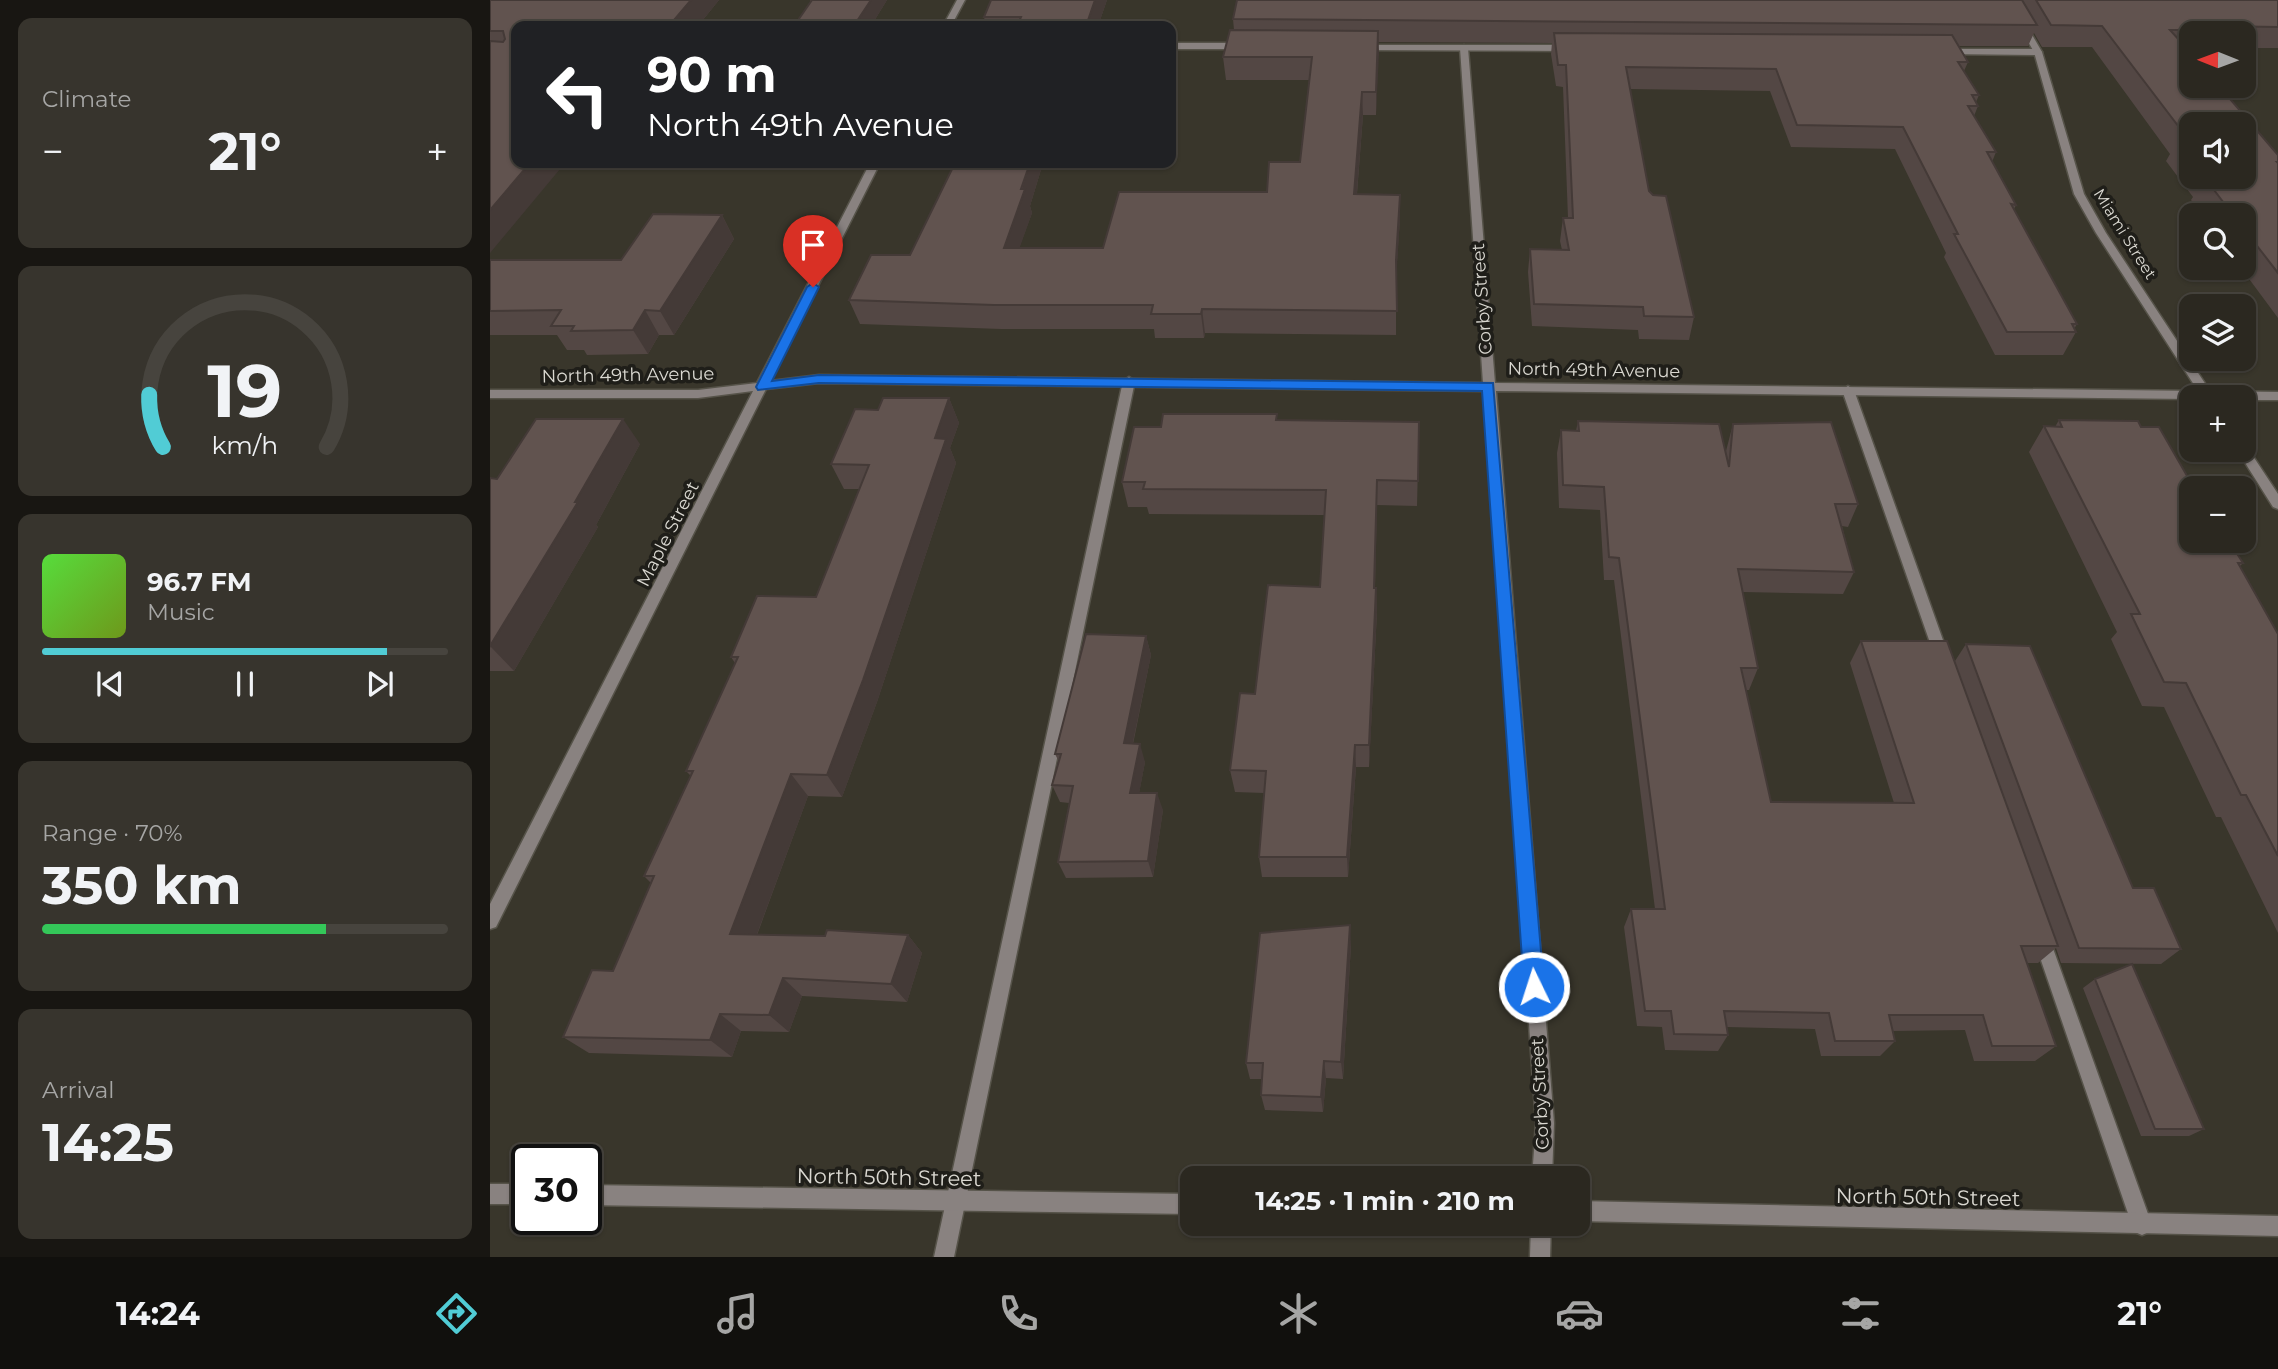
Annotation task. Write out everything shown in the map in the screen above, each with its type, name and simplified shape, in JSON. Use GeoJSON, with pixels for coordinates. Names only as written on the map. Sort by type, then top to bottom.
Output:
{"type":"FeatureCollection","features":[{"type":"Feature","properties":{"kind":"street"},"geometry":{"type":"LineString","coordinates":[[950,21],[961,0]]}},
{"type":"Feature","properties":{"kind":"street","name":"Miami Street"},"geometry":{"type":"LineString","coordinates":[[2008,0],[2038,52],[2079,194],[2200,385]]}},
{"type":"Feature","properties":{"kind":"street"},"geometry":{"type":"LineString","coordinates":[[1176,46],[1254,46]]}},
{"type":"Feature","properties":{"kind":"street"},"geometry":{"type":"LineString","coordinates":[[1352,47],[1587,48]]}},
{"type":"Feature","properties":{"kind":"street","name":"Corby Street"},"geometry":{"type":"LineString","coordinates":[[1464,48],[1545,1124],[1543,1166]]}},
{"type":"Feature","properties":{"kind":"street"},"geometry":{"type":"LineString","coordinates":[[1928,51],[2038,52]]}},
{"type":"Feature","properties":{"kind":"street","name":"Maple Street"},"geometry":{"type":"LineString","coordinates":[[490,921],[872,168]]}},
{"type":"Feature","properties":{"kind":"street","name":"North 49th Avenue"},"geometry":{"type":"LineString","coordinates":[[490,394],[698,394],[819,379],[2179,396]]}},
{"type":"Feature","properties":{"kind":"street"},"geometry":{"type":"LineString","coordinates":[[944,1257],[1129,381]]}},
{"type":"Feature","properties":{"kind":"street"},"geometry":{"type":"LineString","coordinates":[[1848,390],[1949,677]]}},
{"type":"Feature","properties":{"kind":"street","name":"North 49th Avenue"},"geometry":{"type":"LineString","coordinates":[[2256,396],[2278,396]]}},
{"type":"Feature","properties":{"kind":"street"},"geometry":{"type":"LineString","coordinates":[[2251,462],[2278,504]]}},
{"type":"Feature","properties":{"kind":"street"},"geometry":{"type":"LineString","coordinates":[[2036,925],[2142,1224]]}},
{"type":"Feature","properties":{"kind":"street"},"geometry":{"type":"LineString","coordinates":[[490,1194],[511,1194]]}},
{"type":"Feature","properties":{"kind":"street","name":"North 50th Street"},"geometry":{"type":"LineString","coordinates":[[602,1195],[1180,1204]]}},
{"type":"Feature","properties":{"kind":"street","name":"North 50th Street"},"geometry":{"type":"LineString","coordinates":[[1590,1211],[2278,1226]]}},
{"type":"Feature","properties":{"kind":"street"},"geometry":{"type":"LineString","coordinates":[[1540,1257],[1541,1236]]}},
{"type":"Feature","properties":{"kind":"building"},"geometry":{"type":"Polygon","coordinates":[[[490,0],[691,0],[673,21],[511,21],[511,168],[526,168],[490,210],[490,41],[503,42],[505,39],[503,31],[490,31],[490,0]]]}},
{"type":"Feature","properties":{"kind":"building"},"geometry":{"type":"Polygon","coordinates":[[[812,0],[871,0],[857,21],[797,21],[812,0]]]}},
{"type":"Feature","properties":{"kind":"building"},"geometry":{"type":"Polygon","coordinates":[[[991,0],[1095,0],[1088,21],[1019,21],[1021,17],[984,17],[991,0]]]}},
{"type":"Feature","properties":{"kind":"building"},"geometry":{"type":"Polygon","coordinates":[[[1237,0],[2022,0],[2037,25],[1233,19],[1237,0]]]}},
{"type":"Feature","properties":{"kind":"building"},"geometry":{"type":"Polygon","coordinates":[[[2036,0],[2278,0],[2278,27],[2256,27],[2256,21],[2179,21],[2179,30],[2170,30],[2179,40],[2179,98],[2229,98],[2241,112],[2179,112],[2179,127],[2102,26],[2051,25],[2036,0]]]}},
{"type":"Feature","properties":{"kind":"building"},"geometry":{"type":"Polygon","coordinates":[[[1230,30],[1378,31],[1376,92],[1362,92],[1354,194],[1400,195],[1396,260],[1397,311],[1202,309],[1201,314],[1151,314],[1153,305],[994,305],[849,300],[871,255],[910,255],[953,168],[1028,168],[1021,189],[1025,189],[1004,248],[1103,248],[1119,192],[1267,192],[1269,162],[1300,162],[1312,57],[1223,57],[1230,30]]]}},
{"type":"Feature","properties":{"kind":"building"},"geometry":{"type":"Polygon","coordinates":[[[1554,33],[1952,35],[1968,62],[1958,62],[1979,95],[1972,95],[1978,106],[1968,106],[1996,152],[1987,152],[2016,205],[2011,204],[2077,324],[2072,324],[2076,332],[2007,332],[1954,234],[1958,234],[1903,127],[1797,125],[1776,69],[1626,67],[1649,191],[1653,195],[1666,196],[1694,317],[1644,316],[1643,307],[1534,304],[1530,249],[1569,250],[1563,218],[1573,218],[1566,65],[1558,65],[1554,33]]]}},
{"type":"Feature","properties":{"kind":"building"},"geometry":{"type":"Polygon","coordinates":[[[2256,129],[2278,155],[2278,273],[2256,245],[2256,203],[2224,203],[2213,189],[2256,189],[2256,129]]]}},
{"type":"Feature","properties":{"kind":"building"},"geometry":{"type":"Polygon","coordinates":[[[653,214],[722,215],[660,311],[645,310],[633,330],[571,331],[574,326],[551,326],[561,310],[490,311],[490,260],[621,260],[653,214]]]}},
{"type":"Feature","properties":{"kind":"building"},"geometry":{"type":"Polygon","coordinates":[[[883,398],[949,398],[935,438],[946,439],[863,680],[827,775],[791,774],[730,934],[825,936],[827,930],[908,935],[891,984],[783,978],[769,1015],[720,1014],[710,1040],[563,1037],[592,970],[613,971],[654,876],[644,876],[693,771],[686,771],[738,657],[731,657],[757,596],[816,597],[869,465],[831,464],[855,409],[878,410],[883,398]]]}},
{"type":"Feature","properties":{"kind":"building"},"geometry":{"type":"Polygon","coordinates":[[[1163,414],[1277,414],[1276,420],[1419,422],[1418,481],[1377,480],[1376,588],[1369,745],[1355,745],[1347,857],[1259,857],[1266,771],[1230,770],[1240,693],[1255,694],[1268,585],[1320,587],[1326,490],[1143,489],[1145,482],[1122,482],[1134,427],[1161,427],[1163,414]]]}},
{"type":"Feature","properties":{"kind":"building"},"geometry":{"type":"Polygon","coordinates":[[[536,419],[623,419],[575,502],[578,502],[490,646],[490,478],[497,479],[536,419]]]}},
{"type":"Feature","properties":{"kind":"building"},"geometry":{"type":"Polygon","coordinates":[[[2059,420],[2138,421],[2141,427],[2159,427],[2187,476],[2179,476],[2179,553],[2237,553],[2243,563],[2238,563],[2278,634],[2278,856],[2246,795],[2241,795],[2186,683],[2164,682],[2131,614],[2140,614],[2044,426],[2062,427],[2059,420]]]}},
{"type":"Feature","properties":{"kind":"building"},"geometry":{"type":"Polygon","coordinates":[[[1578,421],[1719,424],[1729,467],[1733,424],[1831,422],[1858,504],[1835,504],[1854,572],[1738,569],[1758,668],[1741,668],[1771,802],[1914,803],[1861,641],[1947,641],[2058,946],[2021,946],[2056,1046],[1992,1046],[1983,1015],[1889,1015],[1895,1041],[1835,1041],[1829,1013],[1724,1011],[1728,1035],[1674,1034],[1671,1011],[1645,1011],[1631,909],[1665,909],[1619,558],[1609,557],[1604,487],[1563,485],[1561,430],[1579,431],[1578,421]]]}},
{"type":"Feature","properties":{"kind":"building"},"geometry":{"type":"Polygon","coordinates":[[[1086,634],[1146,636],[1124,743],[1140,744],[1130,793],[1157,793],[1148,861],[1058,862],[1073,786],[1052,785],[1061,754],[1055,754],[1086,634]]]}},
{"type":"Feature","properties":{"kind":"building"},"geometry":{"type":"Polygon","coordinates":[[[1966,644],[2030,646],[2133,888],[2154,888],[2181,949],[2079,948],[1966,644]]]}},
{"type":"Feature","properties":{"kind":"building"},"geometry":{"type":"Polygon","coordinates":[[[1350,925],[1341,1062],[1324,1061],[1321,1097],[1261,1095],[1263,1063],[1246,1063],[1260,933],[1350,925]]]}},
{"type":"Feature","properties":{"kind":"building"},"geometry":{"type":"Polygon","coordinates":[[[2132,964],[2204,1129],[2155,1129],[2095,979],[2132,964]]]}},
{"type":"Feature","properties":{"kind":"route"},"geometry":{"type":"LineString","coordinates":[[813,287],[763,387],[819,379],[1488,386],[1534,987]]}}]}
